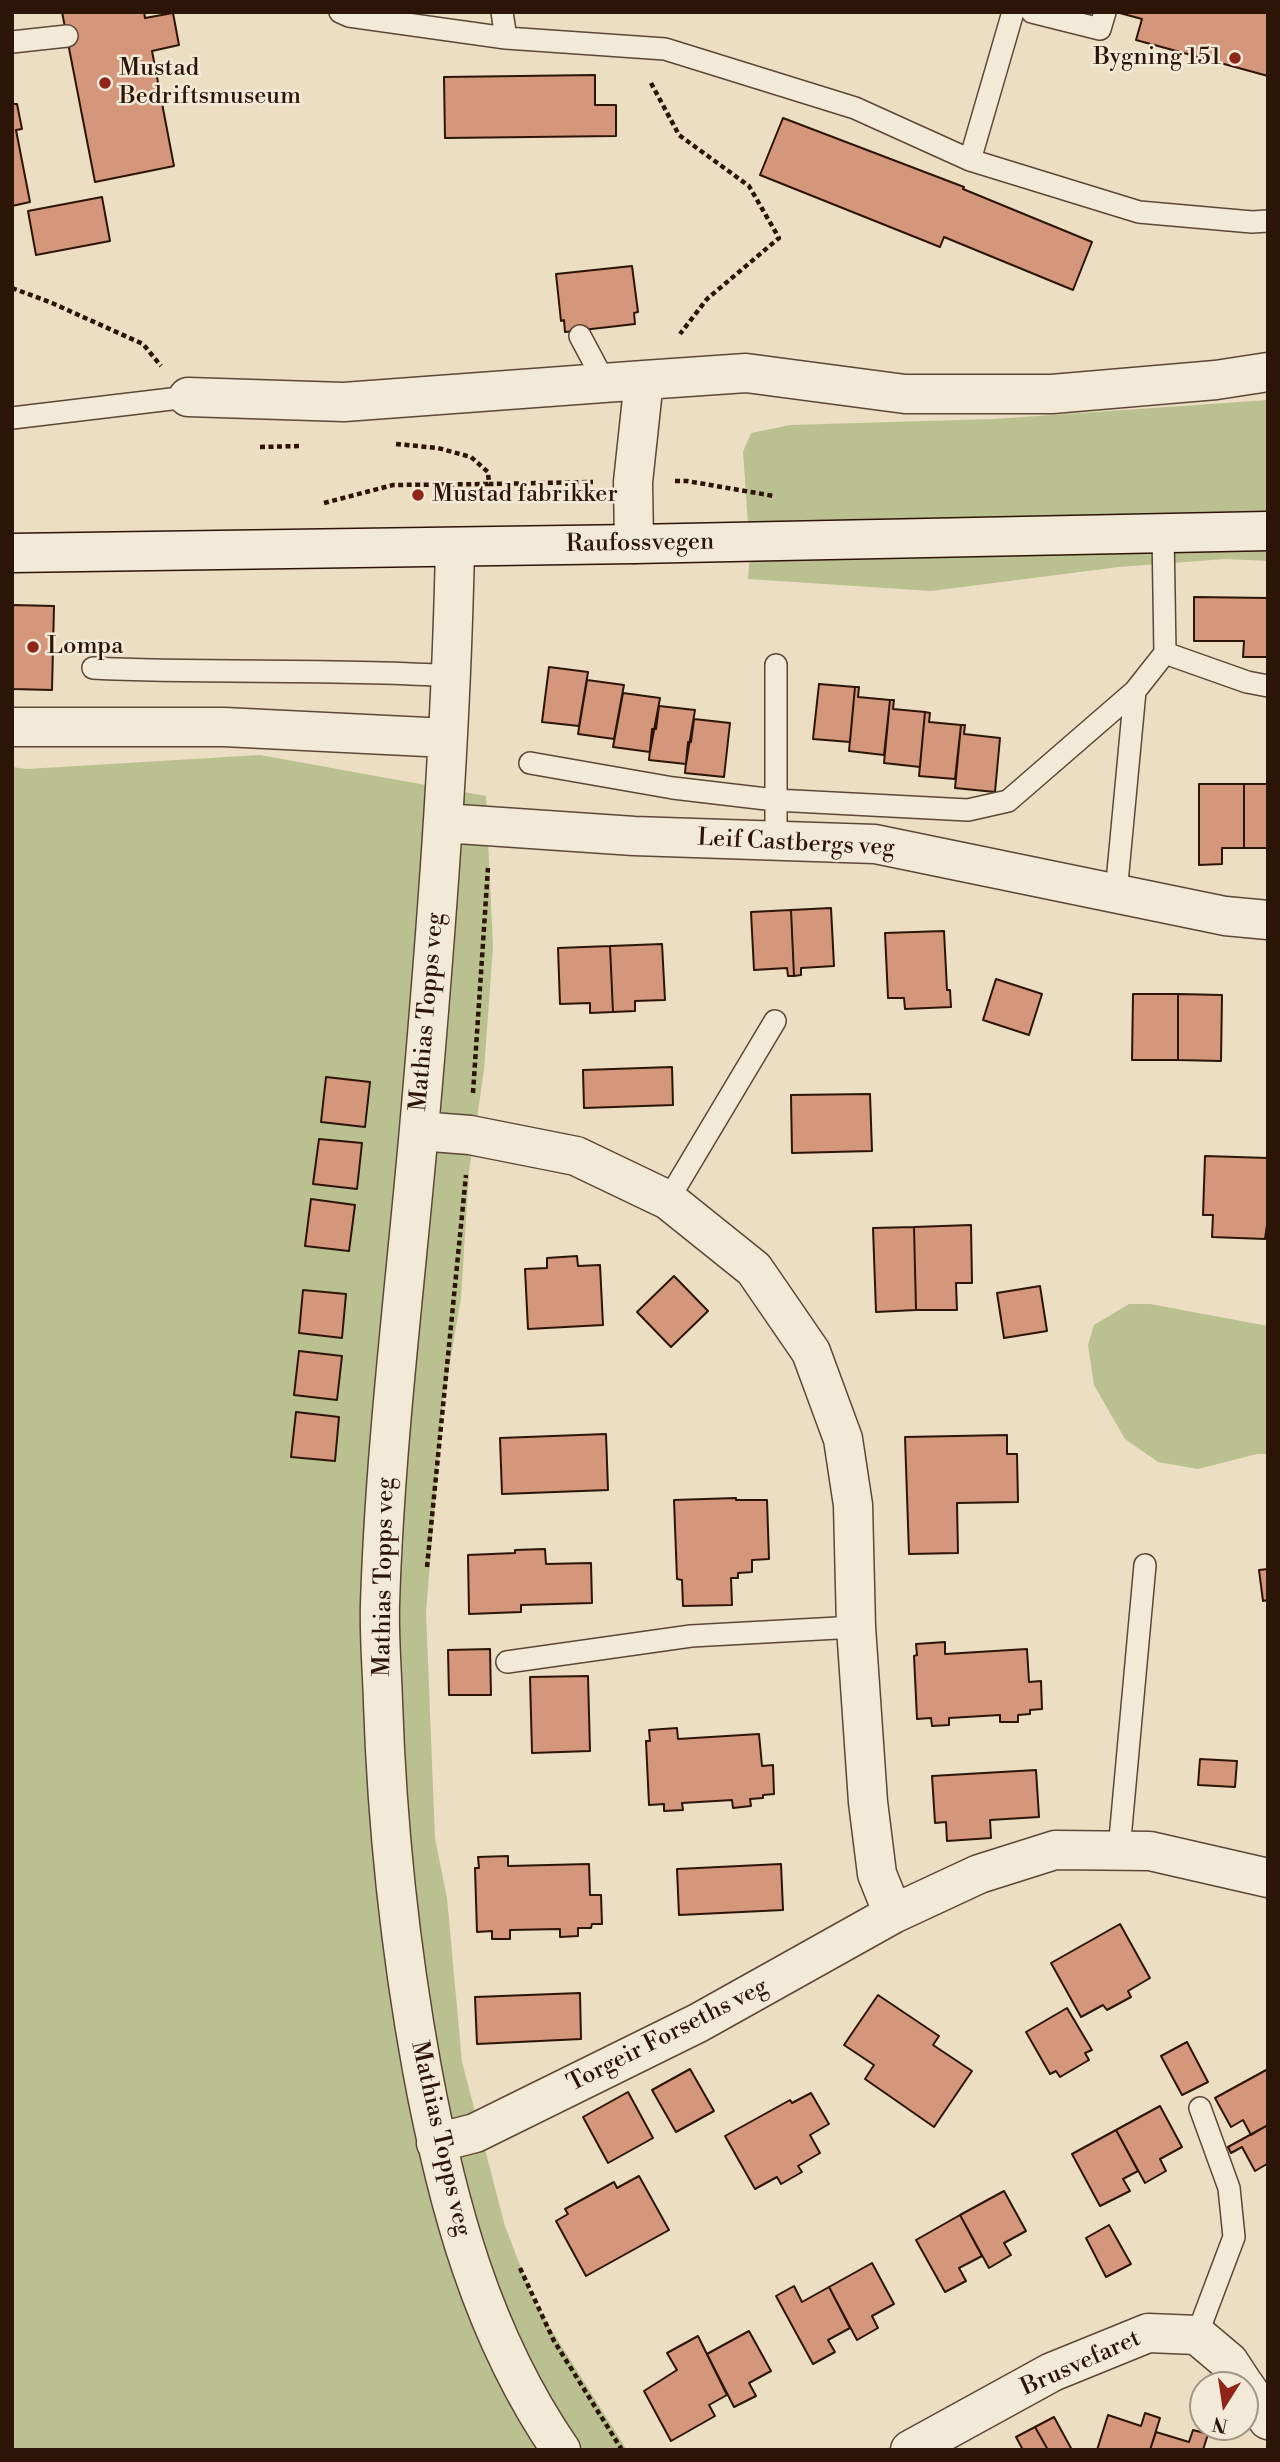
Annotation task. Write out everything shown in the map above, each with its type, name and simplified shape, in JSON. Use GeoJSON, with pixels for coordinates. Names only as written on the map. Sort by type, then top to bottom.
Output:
{"type":"FeatureCollection","features":[{"type":"Feature","properties":{"kind":"street"},"geometry":{"type":"LineString","coordinates":[[188,397],[344,402],[746,373],[905,394],[1052,394],[1216,380],[1268,372]]}},
{"type":"Feature","properties":{"kind":"street"},"geometry":{"type":"LineString","coordinates":[[634,544],[633,482],[644,380]]}},
{"type":"Feature","properties":{"kind":"street","name":"Raufossvegen"},"geometry":{"type":"LineString","coordinates":[[12,553],[1268,531]]}},
{"type":"Feature","properties":{"kind":"street","name":"Mathias Topps veg"},"geometry":{"type":"LineString","coordinates":[[455,547],[452,676],[443,823],[419,1131],[389,1451],[380,1609],[386,1793],[410,2004],[436,2143],[469,2262],[502,2349],[561,2450]]}},
{"type":"Feature","properties":{"kind":"street"},"geometry":{"type":"LineString","coordinates":[[12,727],[224,727],[447,738]]}},
{"type":"Feature","properties":{"kind":"street","name":"Leif Castbergs veg"},"geometry":{"type":"LineString","coordinates":[[443,823],[634,836],[875,844],[1225,916],[1268,920]]}},
{"type":"Feature","properties":{"kind":"street"},"geometry":{"type":"LineString","coordinates":[[419,1131],[470,1135],[576,1157],[668,1200],[754,1269],[811,1352],[843,1439],[853,1505],[856,1627],[868,1802],[877,1874],[893,1914]]}},
{"type":"Feature","properties":{"kind":"street","name":"Torgeir Forseths veg"},"geometry":{"type":"LineString","coordinates":[[436,2143],[475,2133],[698,2023],[893,1914],[979,1874],[1055,1850],[1119,1850],[1150,1851],[1268,1878]]}},
{"type":"Feature","properties":{"kind":"street","name":"Brusvefaret"},"geometry":{"type":"LineString","coordinates":[[910,2450],[1052,2372],[1148,2333],[1197,2335]]}},
{"type":"Feature","properties":{"kind":"street"},"geometry":{"type":"LineString","coordinates":[[1197,2335],[1229,2362],[1235,2371]]}},
{"type":"Feature","properties":{"kind":"lane"},"geometry":{"type":"LineString","coordinates":[[340,12],[349,16],[506,38],[666,50],[855,108],[971,160],[1139,212],[1252,222],[1268,221]]}},
{"type":"Feature","properties":{"kind":"lane"},"geometry":{"type":"LineString","coordinates":[[502,12],[506,38]]}},
{"type":"Feature","properties":{"kind":"lane"},"geometry":{"type":"LineString","coordinates":[[971,160],[1013,12]]}},
{"type":"Feature","properties":{"kind":"lane"},"geometry":{"type":"LineString","coordinates":[[1032,12],[1100,29],[1105,12]]}},
{"type":"Feature","properties":{"kind":"lane"},"geometry":{"type":"LineString","coordinates":[[12,42],[67,36]]}},
{"type":"Feature","properties":{"kind":"lane"},"geometry":{"type":"LineString","coordinates":[[580,336],[605,383]]}},
{"type":"Feature","properties":{"kind":"lane"},"geometry":{"type":"LineString","coordinates":[[12,418],[188,397]]}},
{"type":"Feature","properties":{"kind":"lane"},"geometry":{"type":"LineString","coordinates":[[530,763],[673,788],[775,800],[968,810],[1008,801],[1135,691],[1165,653],[1163,533]]}},
{"type":"Feature","properties":{"kind":"lane"},"geometry":{"type":"LineString","coordinates":[[1165,653],[1247,682],[1268,686]]}},
{"type":"Feature","properties":{"kind":"lane"},"geometry":{"type":"LineString","coordinates":[[776,665],[776,841]]}},
{"type":"Feature","properties":{"kind":"lane"},"geometry":{"type":"LineString","coordinates":[[93,668],[159,672],[398,672],[452,676]]}},
{"type":"Feature","properties":{"kind":"lane"},"geometry":{"type":"LineString","coordinates":[[1116,893],[1135,691]]}},
{"type":"Feature","properties":{"kind":"lane"},"geometry":{"type":"LineString","coordinates":[[668,1200],[775,1021]]}},
{"type":"Feature","properties":{"kind":"lane"},"geometry":{"type":"LineString","coordinates":[[1119,1850],[1145,1565]]}},
{"type":"Feature","properties":{"kind":"lane"},"geometry":{"type":"LineString","coordinates":[[508,1662],[691,1636],[856,1627]]}},
{"type":"Feature","properties":{"kind":"lane"},"geometry":{"type":"LineString","coordinates":[[1197,2335],[1234,2237],[1229,2188],[1200,2108]]}},
{"type":"Feature","properties":{"kind":"path"},"geometry":{"type":"LineString","coordinates":[[633,48],[679,135],[749,186],[779,239],[707,299]]}},
{"type":"Feature","properties":{"kind":"path"},"geometry":{"type":"LineString","coordinates":[[12,288],[143,344],[188,397]]}},
{"type":"Feature","properties":{"kind":"path"},"geometry":{"type":"LineString","coordinates":[[386,444],[438,448],[471,457],[488,472],[489,484]]}},
{"type":"Feature","properties":{"kind":"path"},"geometry":{"type":"LineString","coordinates":[[260,447],[302,446]]}},
{"type":"Feature","properties":{"kind":"path"},"geometry":{"type":"LineString","coordinates":[[323,503],[393,485],[687,481],[783,498]]}},
{"type":"Feature","properties":{"kind":"path"},"geometry":{"type":"LineString","coordinates":[[427,1568],[470,1135],[491,826]]}},
{"type":"Feature","properties":{"kind":"path"},"geometry":{"type":"LineString","coordinates":[[519,2266],[554,2341],[622,2450]]}},
{"type":"Feature","properties":{"kind":"green space"},"geometry":{"type":"Polygon","coordinates":[[[1268,400],[1268,561],[1225,559],[1119,567],[931,591],[748,579],[750,554],[743,452],[751,433],[790,425],[994,419],[1268,400]]]}},
{"type":"Feature","properties":{"kind":"green space"},"geometry":{"type":"Polygon","coordinates":[[[260,755],[486,796],[493,947],[484,1070],[469,1172],[461,1298],[443,1402],[426,1612],[435,1838],[447,1898],[462,2062],[505,2226],[534,2302],[627,2450],[12,2450],[12,767],[27,769],[260,755]]]}},
{"type":"Feature","properties":{"kind":"green space"},"geometry":{"type":"Polygon","coordinates":[[[1129,1304],[1150,1304],[1268,1326],[1268,1454],[1257,1454],[1198,1469],[1158,1462],[1125,1439],[1094,1385],[1088,1345],[1094,1325],[1129,1304]]]}},
{"type":"Feature","properties":{"kind":"building"},"geometry":{"type":"Polygon","coordinates":[[[62,12],[144,12],[145,18],[173,13],[179,45],[152,51],[174,166],[95,182],[62,12]]]}},
{"type":"Feature","properties":{"kind":"building","name":"Bygning 151"},"geometry":{"type":"Polygon","coordinates":[[[1116,12],[1268,12],[1268,76],[1136,40],[1142,19],[1116,12]]]}},
{"type":"Feature","properties":{"kind":"building"},"geometry":{"type":"Polygon","coordinates":[[[595,75],[595,105],[616,105],[616,136],[445,138],[444,77],[595,75]]]}},
{"type":"Feature","properties":{"kind":"building"},"geometry":{"type":"Polygon","coordinates":[[[12,104],[17,104],[22,129],[16,130],[30,202],[12,206],[12,104]]]}},
{"type":"Feature","properties":{"kind":"building"},"geometry":{"type":"Polygon","coordinates":[[[783,118],[964,187],[963,189],[1092,242],[1073,290],[944,237],[940,247],[760,175],[783,118]]]}},
{"type":"Feature","properties":{"kind":"building"},"geometry":{"type":"Polygon","coordinates":[[[102,197],[110,241],[36,255],[28,211],[102,197]]]}},
{"type":"Feature","properties":{"kind":"building"},"geometry":{"type":"Polygon","coordinates":[[[632,266],[638,312],[634,313],[635,324],[565,332],[564,320],[561,321],[556,274],[632,266]]]}},
{"type":"Feature","properties":{"kind":"building"},"geometry":{"type":"Polygon","coordinates":[[[1194,597],[1268,598],[1268,657],[1243,657],[1244,641],[1194,641],[1194,597]]]}},
{"type":"Feature","properties":{"kind":"building","name":"Lompa"},"geometry":{"type":"Polygon","coordinates":[[[12,605],[54,606],[52,690],[12,689],[12,605]]]}},
{"type":"Feature","properties":{"kind":"building"},"geometry":{"type":"Polygon","coordinates":[[[549,667],[588,672],[579,726],[542,722],[549,667]]]}},
{"type":"Feature","properties":{"kind":"building"},"geometry":{"type":"Polygon","coordinates":[[[587,680],[624,685],[614,739],[578,734],[587,680]]]}},
{"type":"Feature","properties":{"kind":"building"},"geometry":{"type":"Polygon","coordinates":[[[819,684],[855,687],[850,742],[813,739],[819,684]]]}},
{"type":"Feature","properties":{"kind":"building"},"geometry":{"type":"Polygon","coordinates":[[[855,687],[859,687],[858,697],[890,700],[884,755],[849,751],[855,687]]]}},
{"type":"Feature","properties":{"kind":"building"},"geometry":{"type":"Polygon","coordinates":[[[623,693],[660,698],[650,752],[613,747],[623,693]]]}},
{"type":"Feature","properties":{"kind":"building"},"geometry":{"type":"Polygon","coordinates":[[[890,700],[894,700],[893,709],[925,712],[920,767],[884,763],[890,700]]]}},
{"type":"Feature","properties":{"kind":"building"},"geometry":{"type":"Polygon","coordinates":[[[659,706],[695,710],[686,764],[649,760],[652,729],[656,729],[659,706]]]}},
{"type":"Feature","properties":{"kind":"building"},"geometry":{"type":"Polygon","coordinates":[[[925,712],[930,713],[929,722],[961,725],[955,779],[919,776],[925,712]]]}},
{"type":"Feature","properties":{"kind":"building"},"geometry":{"type":"Polygon","coordinates":[[[694,719],[730,723],[724,777],[685,773],[688,742],[691,742],[694,719]]]}},
{"type":"Feature","properties":{"kind":"building"},"geometry":{"type":"Polygon","coordinates":[[[961,725],[965,725],[964,734],[1000,738],[995,792],[955,788],[961,725]]]}},
{"type":"Feature","properties":{"kind":"building"},"geometry":{"type":"Polygon","coordinates":[[[1199,784],[1244,784],[1244,848],[1222,848],[1222,864],[1199,865],[1199,784]]]}},
{"type":"Feature","properties":{"kind":"building"},"geometry":{"type":"Polygon","coordinates":[[[1244,784],[1268,784],[1268,848],[1244,848],[1244,784]]]}},
{"type":"Feature","properties":{"kind":"building"},"geometry":{"type":"Polygon","coordinates":[[[831,908],[834,966],[801,968],[801,975],[794,976],[791,910],[831,908]]]}},
{"type":"Feature","properties":{"kind":"building"},"geometry":{"type":"Polygon","coordinates":[[[791,910],[794,976],[788,976],[787,968],[754,970],[751,912],[791,910]]]}},
{"type":"Feature","properties":{"kind":"building"},"geometry":{"type":"Polygon","coordinates":[[[944,931],[947,990],[950,990],[951,1007],[905,1009],[904,998],[888,998],[885,933],[944,931]]]}},
{"type":"Feature","properties":{"kind":"building"},"geometry":{"type":"Polygon","coordinates":[[[662,944],[665,1000],[635,1001],[635,1011],[613,1012],[610,946],[662,944]]]}},
{"type":"Feature","properties":{"kind":"building"},"geometry":{"type":"Polygon","coordinates":[[[610,946],[613,1012],[590,1013],[590,1003],[560,1004],[558,948],[610,946]]]}},
{"type":"Feature","properties":{"kind":"building"},"geometry":{"type":"Polygon","coordinates":[[[996,979],[1042,994],[1029,1035],[983,1020],[996,979]]]}},
{"type":"Feature","properties":{"kind":"building"},"geometry":{"type":"Polygon","coordinates":[[[1133,994],[1178,994],[1178,1060],[1132,1060],[1133,994]]]}},
{"type":"Feature","properties":{"kind":"building"},"geometry":{"type":"Polygon","coordinates":[[[1178,994],[1222,995],[1221,1061],[1178,1060],[1178,994]]]}},
{"type":"Feature","properties":{"kind":"building"},"geometry":{"type":"Polygon","coordinates":[[[672,1067],[673,1105],[584,1108],[583,1070],[672,1067]]]}},
{"type":"Feature","properties":{"kind":"building"},"geometry":{"type":"Polygon","coordinates":[[[326,1077],[370,1082],[365,1127],[321,1122],[326,1077]]]}},
{"type":"Feature","properties":{"kind":"building"},"geometry":{"type":"Polygon","coordinates":[[[870,1094],[872,1151],[792,1153],[791,1095],[870,1094]]]}},
{"type":"Feature","properties":{"kind":"building"},"geometry":{"type":"Polygon","coordinates":[[[319,1139],[362,1143],[357,1189],[313,1184],[319,1139]]]}},
{"type":"Feature","properties":{"kind":"building"},"geometry":{"type":"Polygon","coordinates":[[[1205,1156],[1268,1158],[1268,1218],[1265,1239],[1212,1237],[1213,1215],[1203,1215],[1205,1156]]]}},
{"type":"Feature","properties":{"kind":"building"},"geometry":{"type":"Polygon","coordinates":[[[311,1199],[355,1205],[349,1251],[305,1246],[311,1199]]]}},
{"type":"Feature","properties":{"kind":"building"},"geometry":{"type":"Polygon","coordinates":[[[971,1225],[972,1283],[956,1283],[957,1310],[916,1310],[914,1227],[971,1225]]]}},
{"type":"Feature","properties":{"kind":"building"},"geometry":{"type":"Polygon","coordinates":[[[914,1227],[916,1310],[876,1312],[873,1228],[914,1227]]]}},
{"type":"Feature","properties":{"kind":"building"},"geometry":{"type":"Polygon","coordinates":[[[577,1256],[578,1266],[600,1265],[603,1325],[528,1329],[525,1269],[547,1268],[547,1258],[577,1256]]]}},
{"type":"Feature","properties":{"kind":"building"},"geometry":{"type":"Polygon","coordinates":[[[674,1276],[708,1311],[671,1347],[637,1312],[674,1276]]]}},
{"type":"Feature","properties":{"kind":"building"},"geometry":{"type":"Polygon","coordinates":[[[1040,1286],[1047,1331],[1004,1338],[997,1293],[1040,1286]]]}},
{"type":"Feature","properties":{"kind":"building"},"geometry":{"type":"Polygon","coordinates":[[[303,1290],[346,1294],[342,1338],[299,1333],[303,1290]]]}},
{"type":"Feature","properties":{"kind":"building"},"geometry":{"type":"Polygon","coordinates":[[[299,1351],[342,1356],[337,1400],[294,1395],[299,1351]]]}},
{"type":"Feature","properties":{"kind":"building"},"geometry":{"type":"Polygon","coordinates":[[[296,1412],[339,1417],[335,1461],[291,1457],[296,1412]]]}},
{"type":"Feature","properties":{"kind":"building"},"geometry":{"type":"Polygon","coordinates":[[[606,1434],[608,1490],[502,1494],[500,1438],[606,1434]]]}},
{"type":"Feature","properties":{"kind":"building"},"geometry":{"type":"Polygon","coordinates":[[[1007,1435],[1007,1454],[1017,1454],[1018,1502],[957,1503],[958,1553],[909,1554],[905,1437],[1007,1435]]]}},
{"type":"Feature","properties":{"kind":"building"},"geometry":{"type":"Polygon","coordinates":[[[674,1500],[767,1500],[769,1559],[752,1560],[752,1572],[738,1573],[738,1578],[731,1578],[732,1605],[683,1606],[682,1580],[677,1579],[674,1500]]]}},
{"type":"Feature","properties":{"kind":"building"},"geometry":{"type":"Polygon","coordinates":[[[545,1549],[546,1564],[591,1563],[592,1603],[521,1605],[521,1612],[469,1614],[468,1555],[545,1549]]]}},
{"type":"Feature","properties":{"kind":"building"},"geometry":{"type":"Polygon","coordinates":[[[1268,1569],[1268,1600],[1263,1601],[1259,1570],[1268,1569]]]}},
{"type":"Feature","properties":{"kind":"building"},"geometry":{"type":"Polygon","coordinates":[[[945,1642],[945,1654],[1027,1649],[1029,1682],[1041,1681],[1042,1709],[1018,1715],[1018,1722],[1000,1722],[1000,1715],[949,1718],[949,1725],[932,1726],[931,1718],[917,1719],[914,1656],[917,1655],[916,1644],[945,1642]]]}},
{"type":"Feature","properties":{"kind":"building"},"geometry":{"type":"Polygon","coordinates":[[[490,1649],[491,1695],[449,1695],[448,1650],[490,1649]]]}},
{"type":"Feature","properties":{"kind":"building"},"geometry":{"type":"Polygon","coordinates":[[[588,1676],[590,1751],[532,1753],[530,1677],[588,1676]]]}},
{"type":"Feature","properties":{"kind":"building"},"geometry":{"type":"Polygon","coordinates":[[[677,1728],[678,1739],[759,1734],[762,1766],[773,1765],[774,1794],[750,1799],[751,1806],[733,1808],[732,1800],[682,1803],[683,1810],[664,1811],[664,1804],[649,1805],[646,1741],[650,1741],[649,1730],[677,1728]]]}},
{"type":"Feature","properties":{"kind":"building"},"geometry":{"type":"Polygon","coordinates":[[[1200,1759],[1237,1761],[1235,1787],[1198,1785],[1200,1759]]]}},
{"type":"Feature","properties":{"kind":"building"},"geometry":{"type":"Polygon","coordinates":[[[1036,1770],[1039,1817],[990,1820],[991,1838],[947,1841],[946,1822],[935,1823],[932,1776],[1036,1770]]]}},
{"type":"Feature","properties":{"kind":"building"},"geometry":{"type":"Polygon","coordinates":[[[508,1856],[508,1866],[589,1864],[590,1895],[601,1895],[602,1924],[592,1924],[591,1928],[578,1928],[578,1936],[560,1937],[560,1929],[510,1930],[510,1939],[492,1939],[492,1931],[477,1932],[475,1868],[479,1868],[478,1857],[508,1856]]]}},
{"type":"Feature","properties":{"kind":"building"},"geometry":{"type":"Polygon","coordinates":[[[781,1864],[783,1910],[679,1915],[677,1869],[781,1864]]]}},
{"type":"Feature","properties":{"kind":"building"},"geometry":{"type":"Polygon","coordinates":[[[1120,1924],[1150,1978],[1128,1991],[1131,1997],[1107,2010],[1103,2005],[1081,2017],[1051,1963],[1120,1924]]]}},
{"type":"Feature","properties":{"kind":"building"},"geometry":{"type":"Polygon","coordinates":[[[580,1993],[581,2039],[477,2044],[475,1997],[580,1993]]]}},
{"type":"Feature","properties":{"kind":"building"},"geometry":{"type":"Polygon","coordinates":[[[878,1995],[939,2036],[933,2045],[972,2071],[934,2127],[865,2079],[874,2065],[844,2045],[878,1995]]]}},
{"type":"Feature","properties":{"kind":"building"},"geometry":{"type":"Polygon","coordinates":[[[1067,2008],[1092,2050],[1085,2053],[1089,2060],[1060,2077],[1056,2071],[1050,2074],[1026,2032],[1067,2008]]]}},
{"type":"Feature","properties":{"kind":"building"},"geometry":{"type":"Polygon","coordinates":[[[1187,2042],[1208,2082],[1182,2095],[1161,2056],[1187,2042]]]}},
{"type":"Feature","properties":{"kind":"building"},"geometry":{"type":"Polygon","coordinates":[[[690,2069],[714,2111],[676,2132],[652,2090],[690,2069]]]}},
{"type":"Feature","properties":{"kind":"building"},"geometry":{"type":"Polygon","coordinates":[[[1268,2069],[1268,2125],[1251,2135],[1243,2120],[1231,2127],[1215,2098],[1268,2069]]]}},
{"type":"Feature","properties":{"kind":"building"},"geometry":{"type":"Polygon","coordinates":[[[628,2092],[653,2138],[608,2163],[583,2117],[628,2092]]]}},
{"type":"Feature","properties":{"kind":"building"},"geometry":{"type":"Polygon","coordinates":[[[811,2093],[829,2124],[810,2135],[820,2153],[798,2166],[802,2172],[781,2184],[777,2177],[755,2189],[725,2136],[790,2100],[792,2103],[811,2093]]]}},
{"type":"Feature","properties":{"kind":"building"},"geometry":{"type":"Polygon","coordinates":[[[1160,2106],[1182,2147],[1160,2159],[1166,2171],[1145,2183],[1116,2130],[1160,2106]]]}},
{"type":"Feature","properties":{"kind":"building"},"geometry":{"type":"Polygon","coordinates":[[[1268,2125],[1268,2166],[1267,2164],[1255,2171],[1242,2147],[1231,2153],[1228,2147],[1268,2125]]]}},
{"type":"Feature","properties":{"kind":"building"},"geometry":{"type":"Polygon","coordinates":[[[1116,2130],[1138,2171],[1123,2179],[1130,2191],[1100,2206],[1072,2154],[1116,2130]]]}},
{"type":"Feature","properties":{"kind":"building"},"geometry":{"type":"Polygon","coordinates":[[[639,2176],[669,2230],[586,2276],[556,2221],[568,2214],[565,2209],[614,2182],[617,2188],[639,2176]]]}},
{"type":"Feature","properties":{"kind":"building"},"geometry":{"type":"Polygon","coordinates":[[[1004,2191],[1026,2231],[1004,2243],[1011,2255],[989,2268],[960,2215],[1004,2191]]]}},
{"type":"Feature","properties":{"kind":"building"},"geometry":{"type":"Polygon","coordinates":[[[960,2215],[982,2256],[959,2268],[966,2281],[945,2292],[916,2240],[960,2215]]]}},
{"type":"Feature","properties":{"kind":"building"},"geometry":{"type":"Polygon","coordinates":[[[1109,2225],[1131,2264],[1106,2277],[1086,2238],[1109,2225]]]}},
{"type":"Feature","properties":{"kind":"building"},"geometry":{"type":"Polygon","coordinates":[[[872,2263],[894,2304],[872,2316],[878,2328],[857,2340],[829,2287],[872,2263]]]}},
{"type":"Feature","properties":{"kind":"building"},"geometry":{"type":"Polygon","coordinates":[[[794,2286],[802,2302],[829,2287],[850,2328],[828,2340],[835,2352],[813,2364],[776,2296],[794,2286]]]}},
{"type":"Feature","properties":{"kind":"building"},"geometry":{"type":"Polygon","coordinates":[[[749,2331],[771,2371],[749,2383],[756,2396],[734,2407],[707,2354],[749,2331]]]}},
{"type":"Feature","properties":{"kind":"building"},"geometry":{"type":"Polygon","coordinates":[[[698,2336],[727,2395],[709,2405],[715,2416],[671,2441],[644,2391],[677,2370],[667,2353],[698,2336]]]}},
{"type":"Feature","properties":{"kind":"building"},"geometry":{"type":"Polygon","coordinates":[[[1145,2413],[1160,2418],[1150,2450],[1097,2450],[1108,2415],[1141,2426],[1145,2413]]]}},
{"type":"Feature","properties":{"kind":"building"},"geometry":{"type":"Polygon","coordinates":[[[1054,2417],[1072,2450],[1048,2450],[1035,2427],[1054,2417]]]}},
{"type":"Feature","properties":{"kind":"building"},"geometry":{"type":"Polygon","coordinates":[[[1035,2427],[1048,2450],[1023,2450],[1016,2437],[1035,2427]]]}},
{"type":"Feature","properties":{"kind":"building"},"geometry":{"type":"Polygon","coordinates":[[[1156,2432],[1189,2442],[1206,2441],[1203,2450],[1150,2450],[1156,2432]]]}},
{"type":"Feature","properties":{"kind":"place","name":"Bygning 151"},"geometry":{"type":"Point","coordinates":[1235,58]}},
{"type":"Feature","properties":{"kind":"place","name":"Mustad Bedriftsmuseum"},"geometry":{"type":"Point","coordinates":[105,83]}},
{"type":"Feature","properties":{"kind":"place","name":"Mustad fabrikker"},"geometry":{"type":"Point","coordinates":[418,495]}},
{"type":"Feature","properties":{"kind":"place","name":"Lompa"},"geometry":{"type":"Point","coordinates":[33,647]}}]}
